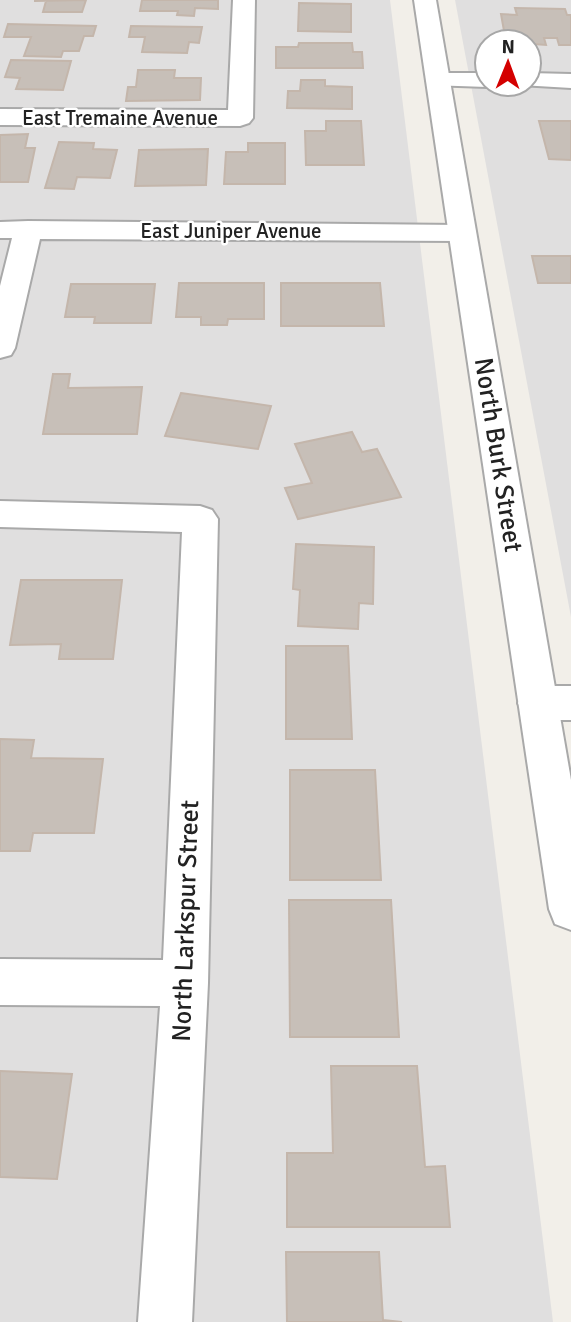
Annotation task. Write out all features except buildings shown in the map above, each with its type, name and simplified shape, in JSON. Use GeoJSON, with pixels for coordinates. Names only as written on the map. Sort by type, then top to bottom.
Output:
{"type":"FeatureCollection","features":[{"type":"Feature","properties":{"kind":"street","name":"East Tremaine Avenue"},"geometry":{"type":"LineString","coordinates":[[0,117],[240,118],[244,0]]}},
{"type":"Feature","properties":{"kind":"street","name":"North Burk Street"},"geometry":{"type":"LineString","coordinates":[[425,0],[461,233],[555,704],[571,909]]}},
{"type":"Feature","properties":{"kind":"street"},"geometry":{"type":"LineString","coordinates":[[438,80],[473,80]]}},
{"type":"Feature","properties":{"kind":"street"},"geometry":{"type":"LineString","coordinates":[[543,80],[571,80]]}},
{"type":"Feature","properties":{"kind":"street"},"geometry":{"type":"LineString","coordinates":[[0,348],[14,229]]}},
{"type":"Feature","properties":{"kind":"street","name":"East Juniper Avenue"},"geometry":{"type":"LineString","coordinates":[[14,229],[461,233]]}},
{"type":"Feature","properties":{"kind":"street","name":"North Larkspur Street"},"geometry":{"type":"LineString","coordinates":[[0,514],[200,519],[184,983],[165,1322]]}},
{"type":"Feature","properties":{"kind":"street"},"geometry":{"type":"LineString","coordinates":[[0,982],[184,983]]}},
{"type":"Feature","properties":{"kind":"shaded area"},"geometry":{"type":"Polygon","coordinates":[[[0,0],[390,0],[553,1322],[0,1322],[0,0]]]}},
{"type":"Feature","properties":{"kind":"shaded area"},"geometry":{"type":"Polygon","coordinates":[[[455,0],[571,0],[571,617],[473,98],[543,98],[543,28],[473,28],[473,96],[455,0]]]}}]}
